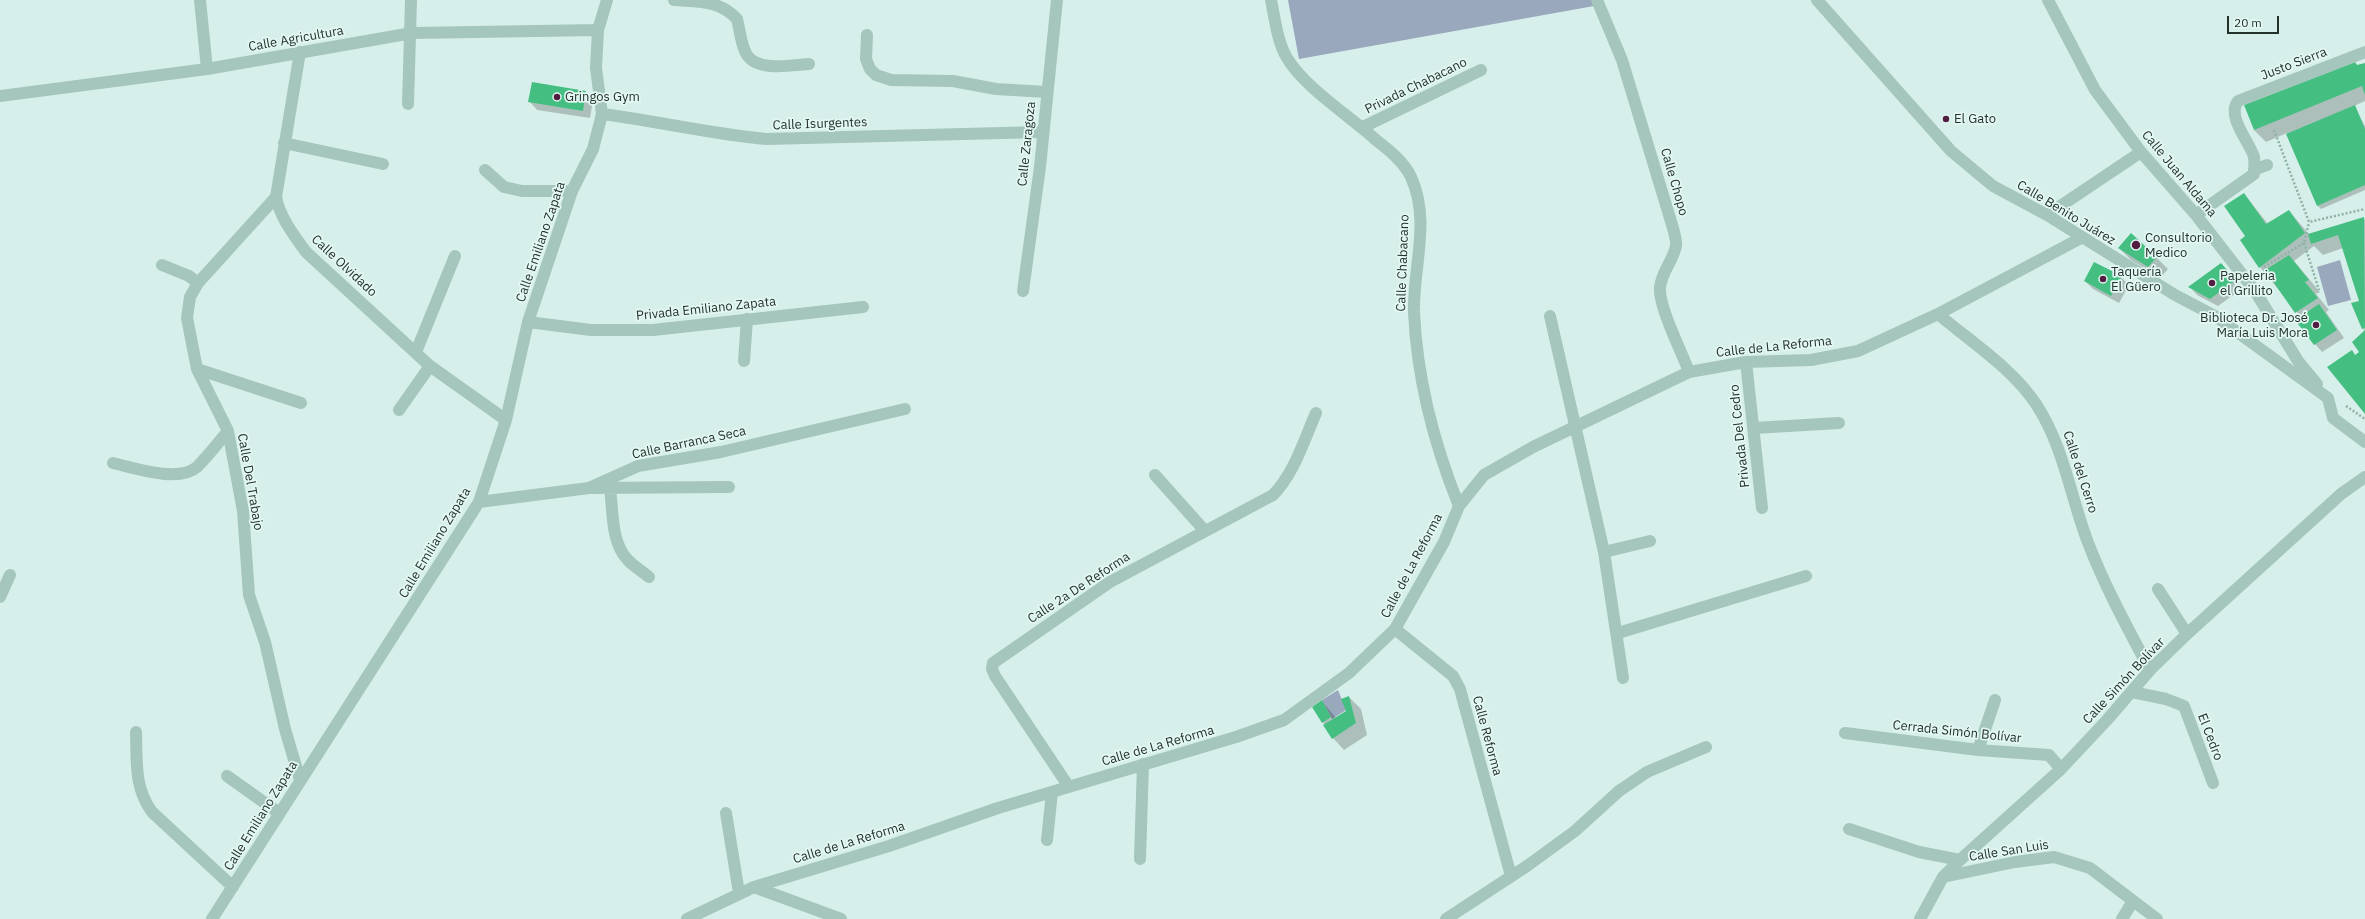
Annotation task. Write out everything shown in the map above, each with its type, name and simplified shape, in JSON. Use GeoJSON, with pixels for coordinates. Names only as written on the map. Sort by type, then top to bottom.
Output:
{"type":"FeatureCollection","features":[{"type":"Feature","properties":{"kind":"street"},"geometry":{"type":"LineString","coordinates":[[200,0],[207,69]]}},
{"type":"Feature","properties":{"kind":"street"},"geometry":{"type":"LineString","coordinates":[[408,104],[412,33],[411,0]]}},
{"type":"Feature","properties":{"kind":"street","name":"Calle Emiliano Zapata"},"geometry":{"type":"LineString","coordinates":[[212,919],[479,502],[506,420],[528,322],[572,191],[593,149],[602,114],[596,68],[598,30],[607,0]]}},
{"type":"Feature","properties":{"kind":"street"},"geometry":{"type":"LineString","coordinates":[[674,0],[717,3],[734,15],[737,19],[746,54],[752,62],[761,65],[809,64]]}},
{"type":"Feature","properties":{"kind":"street","name":"Calle Zaragoza"},"geometry":{"type":"LineString","coordinates":[[1023,291],[1040,167],[1042,132],[1057,0]]}},
{"type":"Feature","properties":{"kind":"street","name":"Calle Chabacano"},"geometry":{"type":"LineString","coordinates":[[1271,0],[1277,31],[1287,58],[1304,79],[1394,155],[1410,176],[1418,195],[1422,220],[1414,312],[1424,390],[1433,434],[1459,506]]}},
{"type":"Feature","properties":{"kind":"street","name":"Calle Chopo"},"geometry":{"type":"LineString","coordinates":[[1597,0],[1622,60],[1673,228],[1676,244],[1673,256],[1664,272],[1660,288],[1663,305],[1689,372]]}},
{"type":"Feature","properties":{"kind":"street","name":"Calle Benito Juárez"},"geometry":{"type":"LineString","coordinates":[[1817,0],[1951,151],[1993,186],[2047,215],[2081,238],[2175,295],[2215,316],[2328,398]]}},
{"type":"Feature","properties":{"kind":"street","name":"Calle Juan Aldama"},"geometry":{"type":"LineString","coordinates":[[2048,0],[2095,90],[2141,152],[2196,215],[2255,291],[2298,361],[2328,398]]}},
{"type":"Feature","properties":{"kind":"street","name":"Calle Agricultura"},"geometry":{"type":"LineString","coordinates":[[0,96],[207,69],[412,33],[598,30]]}},
{"type":"Feature","properties":{"kind":"street"},"geometry":{"type":"LineString","coordinates":[[867,35],[866,59],[870,69],[876,75],[891,80],[953,81],[996,90],[1047,92]]}},
{"type":"Feature","properties":{"kind":"street","name":"Calle Olvidado"},"geometry":{"type":"LineString","coordinates":[[300,52],[276,197],[278,207],[306,252],[430,366],[506,420]]}},
{"type":"Feature","properties":{"kind":"street","name":"Justo Sierra"},"geometry":{"type":"LineString","coordinates":[[2254,164],[2234,114],[2234,106],[2238,101],[2365,52]]}},
{"type":"Feature","properties":{"kind":"street","name":"Privada Chabacano"},"geometry":{"type":"LineString","coordinates":[[1362,127],[1481,70]]}},
{"type":"Feature","properties":{"kind":"street","name":"Calle Isurgentes"},"geometry":{"type":"LineString","coordinates":[[602,114],[672,124],[722,135],[766,139],[1042,132]]}},
{"type":"Feature","properties":{"kind":"street"},"geometry":{"type":"LineString","coordinates":[[284,143],[383,164]]}},
{"type":"Feature","properties":{"kind":"street"},"geometry":{"type":"LineString","coordinates":[[2047,215],[2141,152]]}},
{"type":"Feature","properties":{"kind":"street"},"geometry":{"type":"LineString","coordinates":[[2196,215],[2229,194],[2254,174],[2254,164],[2267,166]]}},
{"type":"Feature","properties":{"kind":"street"},"geometry":{"type":"LineString","coordinates":[[485,170],[504,187],[522,192],[572,191]]}},
{"type":"Feature","properties":{"kind":"street","name":"Calle Del Trabajo"},"geometry":{"type":"LineString","coordinates":[[276,197],[198,283],[190,297],[187,318],[198,369],[228,431],[243,511],[249,595],[265,642],[285,729],[300,780]]}},
{"type":"Feature","properties":{"kind":"street","name":"Calle de La Reforma"},"geometry":{"type":"LineString","coordinates":[[686,919],[754,887],[889,846],[1052,792],[1236,737],[1284,720],[1349,673],[1395,629],[1444,542],[1459,506],[1484,475],[1533,447],[1689,372],[1746,362],[1811,360],[1858,351],[1938,314],[2081,238]]}},
{"type":"Feature","properties":{"kind":"street"},"geometry":{"type":"LineString","coordinates":[[416,352],[456,256]]}},
{"type":"Feature","properties":{"kind":"street"},"geometry":{"type":"LineString","coordinates":[[162,265],[189,276],[198,283]]}},
{"type":"Feature","properties":{"kind":"street","name":"Privada Emiliano Zapata"},"geometry":{"type":"LineString","coordinates":[[528,322],[592,330],[653,330],[864,307]]}},
{"type":"Feature","properties":{"kind":"street","name":"Calle del Cerro"},"geometry":{"type":"LineString","coordinates":[[1938,314],[2012,376],[2035,403],[2052,432],[2086,539],[2109,593],[2150,670]]}},
{"type":"Feature","properties":{"kind":"street"},"geometry":{"type":"LineString","coordinates":[[1550,316],[1604,552],[1618,633],[1623,678]]}},
{"type":"Feature","properties":{"kind":"street"},"geometry":{"type":"LineString","coordinates":[[744,361],[747,319]]}},
{"type":"Feature","properties":{"kind":"street","name":"Privada Del Cedro"},"geometry":{"type":"LineString","coordinates":[[1746,362],[1762,508]]}},
{"type":"Feature","properties":{"kind":"street"},"geometry":{"type":"LineString","coordinates":[[399,410],[430,366]]}},
{"type":"Feature","properties":{"kind":"street"},"geometry":{"type":"LineString","coordinates":[[198,369],[301,403]]}},
{"type":"Feature","properties":{"kind":"street"},"geometry":{"type":"LineString","coordinates":[[2328,398],[2333,418],[2365,442]]}},
{"type":"Feature","properties":{"kind":"street","name":"Calle Barranca Seca"},"geometry":{"type":"LineString","coordinates":[[479,502],[589,488],[638,466],[721,452],[905,409]]}},
{"type":"Feature","properties":{"kind":"street","name":"Calle 2a De Reforma"},"geometry":{"type":"LineString","coordinates":[[1069,787],[995,676],[992,669],[993,663],[1110,582],[1262,502],[1281,487],[1316,413]]}},
{"type":"Feature","properties":{"kind":"street"},"geometry":{"type":"LineString","coordinates":[[1754,428],[1839,423]]}},
{"type":"Feature","properties":{"kind":"street"},"geometry":{"type":"LineString","coordinates":[[113,463],[165,475],[196,468],[228,431]]}},
{"type":"Feature","properties":{"kind":"street"},"geometry":{"type":"LineString","coordinates":[[1155,475],[1205,531]]}},
{"type":"Feature","properties":{"kind":"street","name":"Calle Simón Bolívar"},"geometry":{"type":"LineString","coordinates":[[1920,919],[1943,877],[2061,769],[2132,692],[2150,670],[2187,634],[2341,494],[2365,477]]}},
{"type":"Feature","properties":{"kind":"street"},"geometry":{"type":"LineString","coordinates":[[589,488],[729,488]]}},
{"type":"Feature","properties":{"kind":"street"},"geometry":{"type":"LineString","coordinates":[[610,489],[616,534],[620,546],[626,558],[649,577]]}},
{"type":"Feature","properties":{"kind":"street"},"geometry":{"type":"LineString","coordinates":[[1604,552],[1650,541]]}},
{"type":"Feature","properties":{"kind":"street"},"geometry":{"type":"LineString","coordinates":[[0,597],[10,575]]}},
{"type":"Feature","properties":{"kind":"street"},"geometry":{"type":"LineString","coordinates":[[1618,633],[1806,576]]}},
{"type":"Feature","properties":{"kind":"street"},"geometry":{"type":"LineString","coordinates":[[2158,589],[2187,634]]}},
{"type":"Feature","properties":{"kind":"street","name":"Calle Reforma"},"geometry":{"type":"LineString","coordinates":[[1395,629],[1453,676],[1460,688],[1511,876]]}},
{"type":"Feature","properties":{"kind":"street","name":"El Cedro"},"geometry":{"type":"LineString","coordinates":[[2132,692],[2166,699],[2184,706],[2213,783]]}},
{"type":"Feature","properties":{"kind":"street"},"geometry":{"type":"LineString","coordinates":[[1978,750],[1995,700]]}},
{"type":"Feature","properties":{"kind":"street"},"geometry":{"type":"LineString","coordinates":[[136,732],[139,790],[143,801],[152,812],[233,887]]}},
{"type":"Feature","properties":{"kind":"street","name":"Cerrada Simón Bolívar"},"geometry":{"type":"LineString","coordinates":[[1845,733],[1978,750],[2048,755],[2061,769]]}},
{"type":"Feature","properties":{"kind":"street"},"geometry":{"type":"LineString","coordinates":[[1446,919],[1575,831],[1619,791],[1647,772],[1706,747]]}},
{"type":"Feature","properties":{"kind":"street"},"geometry":{"type":"LineString","coordinates":[[1140,859],[1143,764]]}},
{"type":"Feature","properties":{"kind":"street"},"geometry":{"type":"LineString","coordinates":[[227,776],[279,813]]}},
{"type":"Feature","properties":{"kind":"street"},"geometry":{"type":"LineString","coordinates":[[1047,840],[1052,792]]}},
{"type":"Feature","properties":{"kind":"street"},"geometry":{"type":"LineString","coordinates":[[726,813],[739,893]]}},
{"type":"Feature","properties":{"kind":"street"},"geometry":{"type":"LineString","coordinates":[[1849,829],[1919,852],[1960,860]]}},
{"type":"Feature","properties":{"kind":"street","name":"Calle San Luis"},"geometry":{"type":"LineString","coordinates":[[1943,877],[2015,862],[2054,857],[2090,868],[2157,919]]}},
{"type":"Feature","properties":{"kind":"street"},"geometry":{"type":"LineString","coordinates":[[754,887],[840,919]]}},
{"type":"Feature","properties":{"kind":"street"},"geometry":{"type":"LineString","coordinates":[[2122,919],[2133,901]]}},
{"type":"Feature","properties":{"kind":"path"},"geometry":{"type":"LineString","coordinates":[[2274,130],[2309,222],[2304,243],[2319,290]]}},
{"type":"Feature","properties":{"kind":"path"},"geometry":{"type":"LineString","coordinates":[[2309,222],[2365,209]]}},
{"type":"Feature","properties":{"kind":"path"},"geometry":{"type":"LineString","coordinates":[[2264,267],[2304,243]]}},
{"type":"Feature","properties":{"kind":"path"},"geometry":{"type":"LineString","coordinates":[[2341,402],[2365,419]]}},
{"type":"Feature","properties":{"kind":"shaded area"},"geometry":{"type":"Polygon","coordinates":[[[1288,0],[1591,0],[1594,6],[1299,59],[1288,0]]]}},
{"type":"Feature","properties":{"kind":"shaded area"},"geometry":{"type":"Polygon","coordinates":[[[2340,260],[2351,300],[2328,306],[2317,267],[2340,260]]]}},
{"type":"Feature","properties":{"kind":"shaded area"},"geometry":{"type":"Polygon","coordinates":[[[1338,690],[1346,710],[1332,719],[1322,700],[1338,690]]]}},
{"type":"Feature","properties":{"kind":"building"},"geometry":{"type":"Polygon","coordinates":[[[2355,62],[2357,65],[2365,63],[2365,95],[2362,86],[2254,130],[2244,105],[2355,62]]]}},
{"type":"Feature","properties":{"kind":"building","name":"Gringos Gym"},"geometry":{"type":"Polygon","coordinates":[[[532,82],[586,91],[583,111],[528,102],[532,82]]]}},
{"type":"Feature","properties":{"kind":"building"},"geometry":{"type":"Polygon","coordinates":[[[2355,105],[2365,129],[2365,185],[2317,206],[2286,134],[2355,105]]]}},
{"type":"Feature","properties":{"kind":"building"},"geometry":{"type":"Polygon","coordinates":[[[2244,193],[2266,224],[2289,210],[2305,233],[2259,268],[2240,240],[2245,236],[2224,206],[2244,193]]]}},
{"type":"Feature","properties":{"kind":"building"},"geometry":{"type":"Polygon","coordinates":[[[2364,217],[2365,328],[2362,329],[2351,303],[2359,301],[2338,235],[2311,244],[2308,234],[2364,217]]]}},
{"type":"Feature","properties":{"kind":"building"},"geometry":{"type":"Polygon","coordinates":[[[2131,233],[2157,257],[2148,267],[2118,248],[2131,233]]]}},
{"type":"Feature","properties":{"kind":"building"},"geometry":{"type":"Polygon","coordinates":[[[2289,255],[2309,280],[2305,282],[2318,298],[2295,313],[2265,270],[2289,255]]]}},
{"type":"Feature","properties":{"kind":"building","name":"Taquería El Güero"},"geometry":{"type":"Polygon","coordinates":[[[2094,262],[2122,276],[2111,296],[2084,281],[2094,262]]]}},
{"type":"Feature","properties":{"kind":"building","name":"Papeleria el Grillito"},"geometry":{"type":"Polygon","coordinates":[[[2221,263],[2236,280],[2210,299],[2188,287],[2221,263]]]}},
{"type":"Feature","properties":{"kind":"building","name":"Biblioteca Dr. José María Luis Mora"},"geometry":{"type":"Polygon","coordinates":[[[2319,304],[2337,330],[2314,345],[2295,320],[2319,304]]]}},
{"type":"Feature","properties":{"kind":"building"},"geometry":{"type":"Polygon","coordinates":[[[2365,330],[2365,414],[2327,367],[2352,350],[2355,355],[2359,352],[2352,342],[2365,330]]]}},
{"type":"Feature","properties":{"kind":"building"},"geometry":{"type":"Polygon","coordinates":[[[1349,696],[1356,723],[1332,739],[1323,725],[1346,711],[1341,699],[1349,696]]]}},
{"type":"Feature","properties":{"kind":"building"},"geometry":{"type":"Polygon","coordinates":[[[1322,700],[1331,717],[1322,723],[1312,707],[1322,700]]]}},
{"type":"Feature","properties":{"kind":"place","name":"Gringos Gym"},"geometry":{"type":"Point","coordinates":[557,97]}},
{"type":"Feature","properties":{"kind":"place","name":"El Gato"},"geometry":{"type":"Point","coordinates":[1946,119]}},
{"type":"Feature","properties":{"kind":"place","name":"Consultorio Medico"},"geometry":{"type":"Point","coordinates":[2136,245]}},
{"type":"Feature","properties":{"kind":"place","name":"Taquería El Güero"},"geometry":{"type":"Point","coordinates":[2103,279]}},
{"type":"Feature","properties":{"kind":"place","name":"Papeleria el Grillito"},"geometry":{"type":"Point","coordinates":[2212,283]}},
{"type":"Feature","properties":{"kind":"place","name":"Biblioteca Dr. José María Luis Mora"},"geometry":{"type":"Point","coordinates":[2316,325]}}]}
